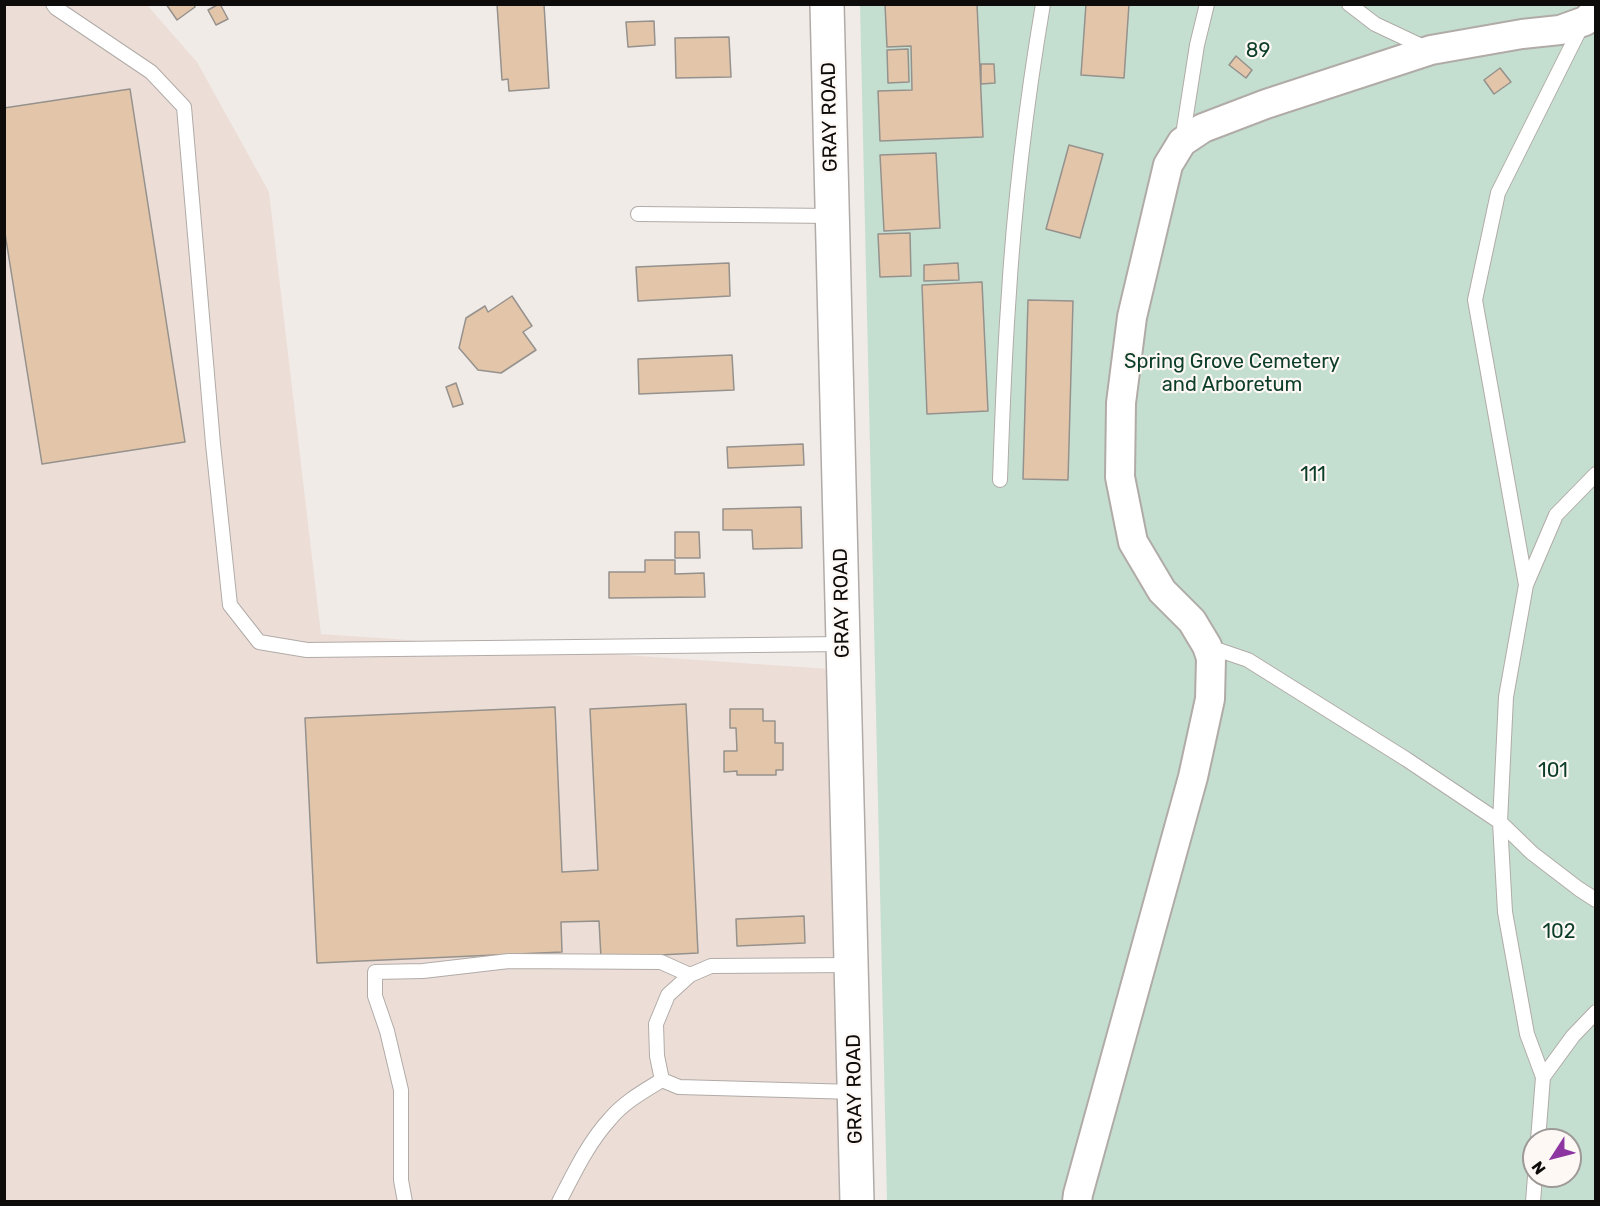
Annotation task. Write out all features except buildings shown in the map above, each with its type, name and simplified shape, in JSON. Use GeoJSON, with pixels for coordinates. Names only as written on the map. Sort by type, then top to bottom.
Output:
{"type":"FeatureCollection","features":[{"type":"Feature","properties":{"kind":"street","name":"GRAY ROAD"},"geometry":{"type":"LineString","coordinates":[[827,4],[857,1202]]}},
{"type":"Feature","properties":{"kind":"street"},"geometry":{"type":"LineString","coordinates":[[1077,1202],[1193,777],[1210,699],[1211,658],[1207,646],[1192,621],[1162,591],[1133,542],[1120,477],[1121,403],[1132,318],[1168,165],[1182,142],[1203,128],[1266,104],[1431,50],[1522,34],[1560,30],[1590,16]]}},
{"type":"Feature","properties":{"kind":"lane"},"geometry":{"type":"LineString","coordinates":[[53,4],[151,72],[184,107],[213,444],[230,605],[260,642],[307,650],[844,644]]}},
{"type":"Feature","properties":{"kind":"lane"},"geometry":{"type":"LineString","coordinates":[[1000,480],[1008,306],[1019,184],[1043,4]]}},
{"type":"Feature","properties":{"kind":"lane"},"geometry":{"type":"LineString","coordinates":[[1182,142],[1197,45],[1207,4]]}},
{"type":"Feature","properties":{"kind":"lane"},"geometry":{"type":"LineString","coordinates":[[1349,4],[1375,24],[1431,50]]}},
{"type":"Feature","properties":{"kind":"lane"},"geometry":{"type":"LineString","coordinates":[[1526,585],[1475,300],[1498,193],[1590,16]]}},
{"type":"Feature","properties":{"kind":"lane"},"geometry":{"type":"LineString","coordinates":[[638,214],[833,216]]}},
{"type":"Feature","properties":{"kind":"lane"},"geometry":{"type":"LineString","coordinates":[[1539,1128],[1544,1077],[1527,1034],[1505,912],[1500,822],[1506,697],[1526,585],[1556,515],[1596,474]]}},
{"type":"Feature","properties":{"kind":"lane"},"geometry":{"type":"LineString","coordinates":[[1207,646],[1248,660],[1406,759],[1500,822],[1533,853],[1596,900]]}},
{"type":"Feature","properties":{"kind":"lane"},"geometry":{"type":"LineString","coordinates":[[405,1202],[401,1180],[402,1090],[387,1031],[375,996],[375,972],[423,971],[509,961],[661,962],[690,975]]}},
{"type":"Feature","properties":{"kind":"lane"},"geometry":{"type":"LineString","coordinates":[[662,1080],[657,1056],[656,1024],[668,995],[690,975],[711,966],[851,965]]}},
{"type":"Feature","properties":{"kind":"lane"},"geometry":{"type":"LineString","coordinates":[[1544,1077],[1573,1036],[1596,1012]]}},
{"type":"Feature","properties":{"kind":"lane"},"geometry":{"type":"LineString","coordinates":[[662,1080],[680,1087],[855,1092]]}},
{"type":"Feature","properties":{"kind":"lane"},"geometry":{"type":"LineString","coordinates":[[559,1202],[579,1163],[611,1117],[635,1097],[662,1080]]}},
{"type":"Feature","properties":{"kind":"shaded area"},"geometry":{"type":"Polygon","coordinates":[[[5,5],[147,5],[197,62],[269,192],[321,634],[844,670],[857,1201],[5,1202],[5,5]]]}},
{"type":"Feature","properties":{"kind":"green space","name":"Spring Grove Cemetery and Arboretum"},"geometry":{"type":"Polygon","coordinates":[[[860,5],[1595,5],[1595,1201],[887,1201],[860,5]]]}},
{"type":"Feature","properties":{"kind":"park label","name":"89"},"geometry":{"type":"Point","coordinates":[1258,51]}},
{"type":"Feature","properties":{"kind":"park label","name":"111"},"geometry":{"type":"Point","coordinates":[1313,475]}},
{"type":"Feature","properties":{"kind":"park label","name":"101"},"geometry":{"type":"Point","coordinates":[1553,771]}},
{"type":"Feature","properties":{"kind":"park label","name":"102"},"geometry":{"type":"Point","coordinates":[1559,932]}}]}
